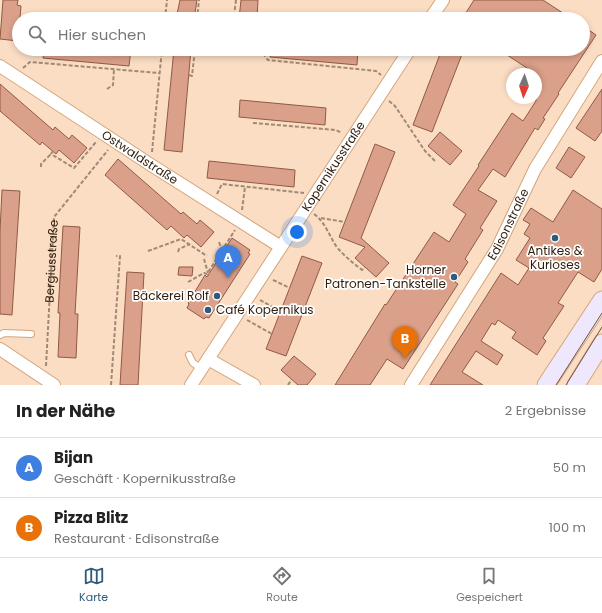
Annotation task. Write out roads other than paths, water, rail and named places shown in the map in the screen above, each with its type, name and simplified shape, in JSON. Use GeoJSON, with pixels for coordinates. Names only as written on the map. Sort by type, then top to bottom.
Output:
{"type":"FeatureCollection","features":[{"type":"Feature","properties":{"kind":"main road"},"geometry":{"type":"LineString","coordinates":[[546,385],[602,300]]}},
{"type":"Feature","properties":{"kind":"main road"},"geometry":{"type":"LineString","coordinates":[[579,384],[602,343]]}},
{"type":"Feature","properties":{"kind":"street"},"geometry":{"type":"LineString","coordinates":[[435,12],[443,0]]}},
{"type":"Feature","properties":{"kind":"street","name":"Kopernikusstraße"},"geometry":{"type":"LineString","coordinates":[[191,385],[405,56]]}},
{"type":"Feature","properties":{"kind":"street","name":"Edisonstraße"},"geometry":{"type":"LineString","coordinates":[[410,385],[497,249],[534,169],[602,61]]}},
{"type":"Feature","properties":{"kind":"street","name":"Ostwaldstraße"},"geometry":{"type":"LineString","coordinates":[[0,66],[212,205],[281,247]]}},
{"type":"Feature","properties":{"kind":"street"},"geometry":{"type":"LineString","coordinates":[[0,349],[50,382]]}},
{"type":"Feature","properties":{"kind":"street"},"geometry":{"type":"LineString","coordinates":[[205,364],[246,383]]}},
{"type":"Feature","properties":{"kind":"lane"},"geometry":{"type":"LineString","coordinates":[[0,335],[4,333],[31,334]]}},
{"type":"Feature","properties":{"kind":"lane"},"geometry":{"type":"LineString","coordinates":[[189,355],[193,363],[205,364]]}},
{"type":"Feature","properties":{"kind":"tram line"},"geometry":{"type":"LineString","coordinates":[[556,385],[602,313]]}},
{"type":"Feature","properties":{"kind":"tram line"},"geometry":{"type":"LineString","coordinates":[[566,385],[602,327]]}},
{"type":"Feature","properties":{"kind":"place","name":"Antikes & Kurioses"},"geometry":{"type":"Point","coordinates":[555,238]}},
{"type":"Feature","properties":{"kind":"place","name":"Horner Patronen-Tankstelle"},"geometry":{"type":"Point","coordinates":[454,277]}},
{"type":"Feature","properties":{"kind":"place","name":"Bijan"},"geometry":{"type":"Point","coordinates":[228,278]}},
{"type":"Feature","properties":{"kind":"place","name":"Bäckerei Rolf"},"geometry":{"type":"Point","coordinates":[217,296]}},
{"type":"Feature","properties":{"kind":"place","name":"Café Kopernikus"},"geometry":{"type":"Point","coordinates":[208,310]}},
{"type":"Feature","properties":{"kind":"place","name":"Pizza Blitz"},"geometry":{"type":"Point","coordinates":[405,359]}}]}
